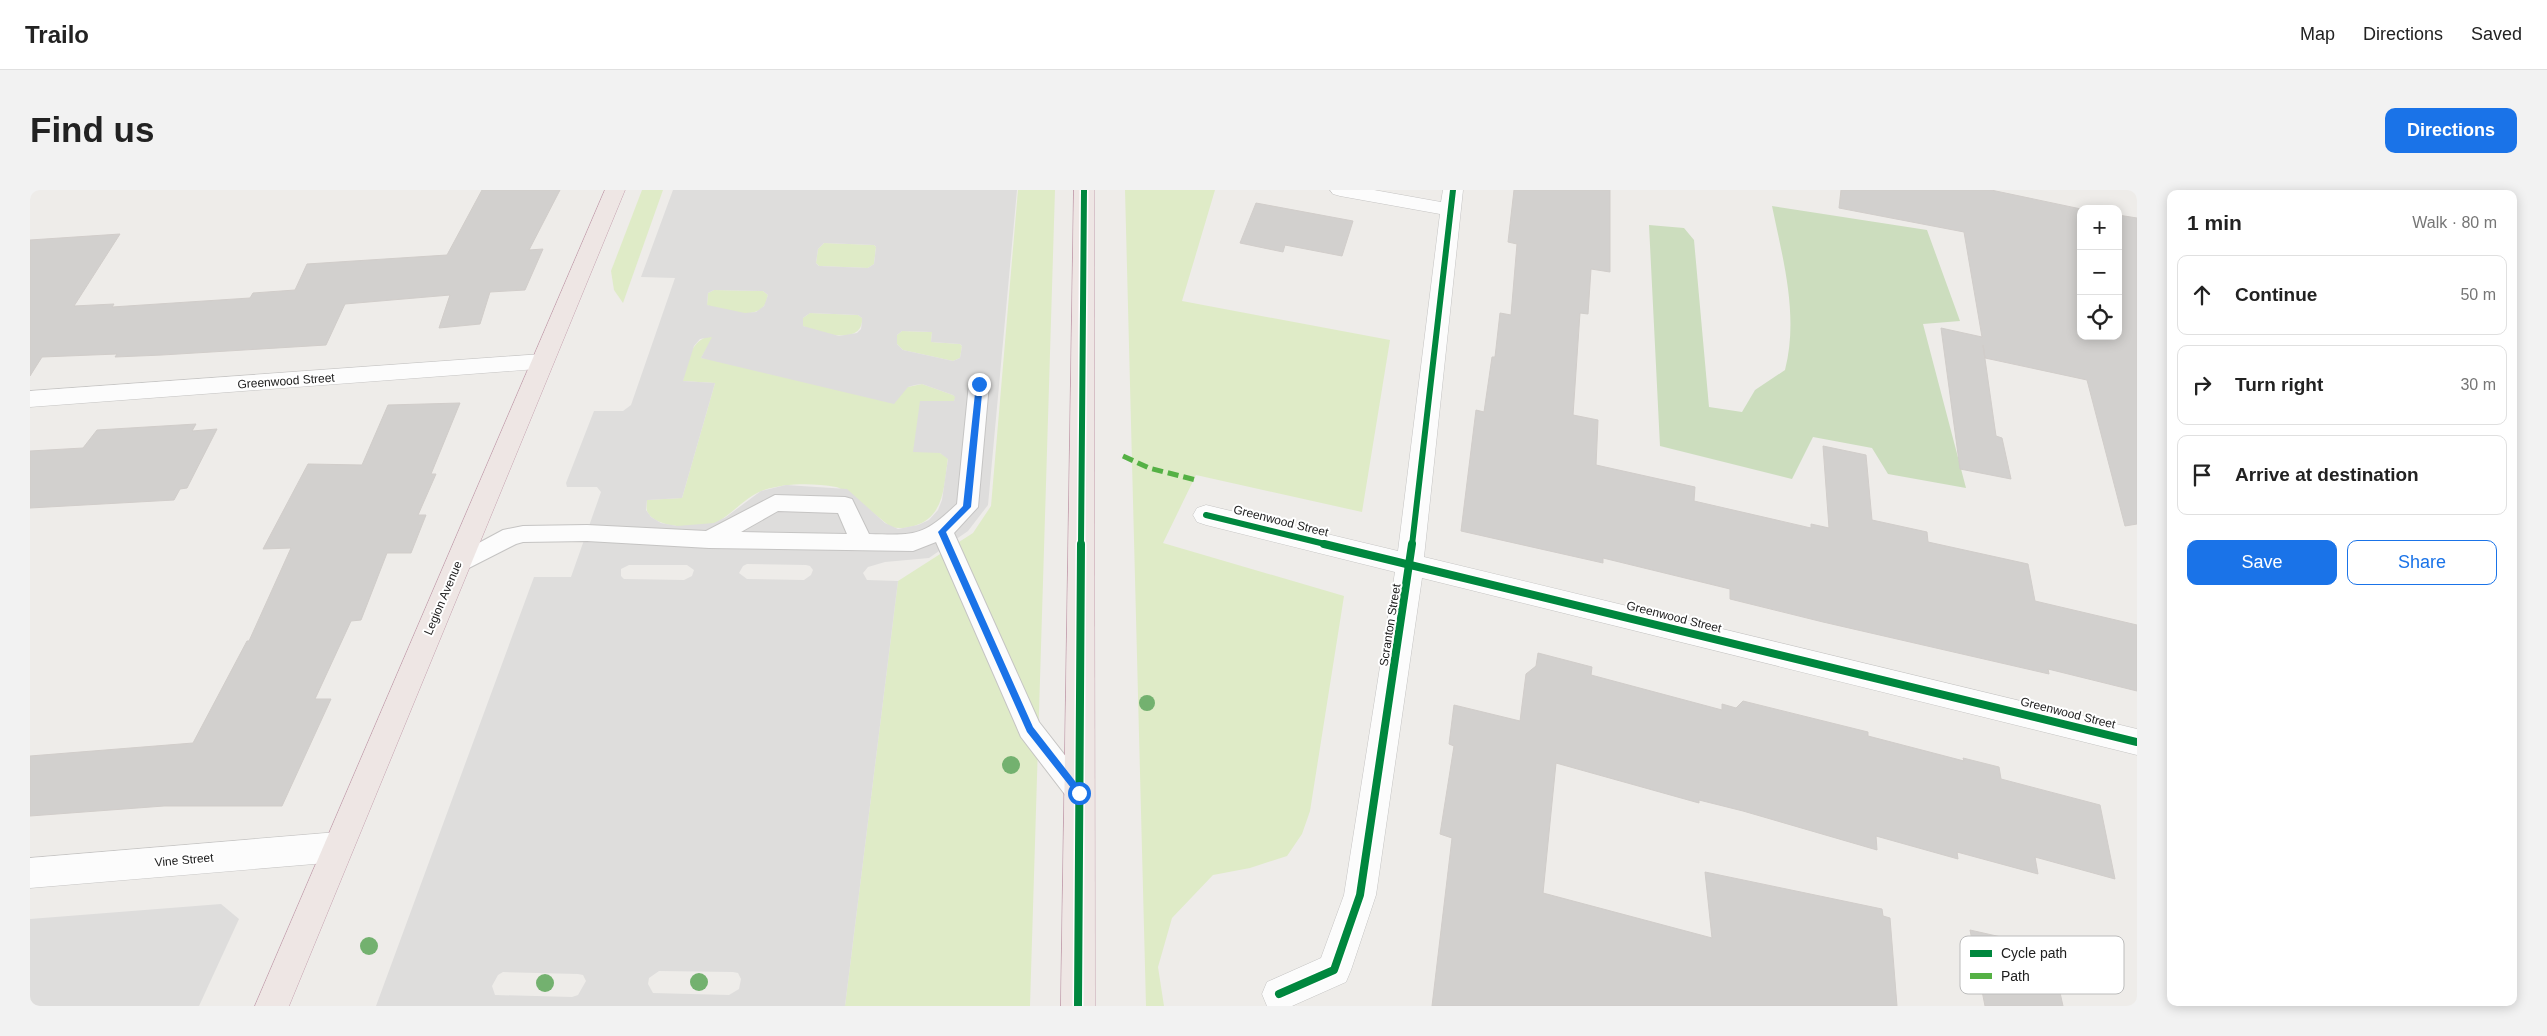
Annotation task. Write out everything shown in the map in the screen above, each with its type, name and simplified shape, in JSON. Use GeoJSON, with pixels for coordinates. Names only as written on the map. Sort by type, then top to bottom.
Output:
{"type":"FeatureCollection","features":[{"type":"Feature","properties":{"kind":"highway","name":"Legion Avenue"},"geometry":{"type":"LineString","coordinates":[[272,1006],[615,190]]}},
{"type":"Feature","properties":{"kind":"highway"},"geometry":{"type":"LineString","coordinates":[[1078,1006],[1084,190]]}},
{"type":"Feature","properties":{"kind":"street"},"geometry":{"type":"LineString","coordinates":[[1340,190],[1452,200]]}},
{"type":"Feature","properties":{"kind":"street","name":"Scranton Street"},"geometry":{"type":"LineString","coordinates":[[1279,994],[1334,970],[1360,895],[1411,564],[1452,200]]}},
{"type":"Feature","properties":{"kind":"street","name":"Greenwood Street"},"geometry":{"type":"LineString","coordinates":[[30,399],[542,362]]}},
{"type":"Feature","properties":{"kind":"street","name":"Greenwood Street"},"geometry":{"type":"LineString","coordinates":[[1206,515],[2137,742]]}},
{"type":"Feature","properties":{"kind":"street","name":"Vine Street"},"geometry":{"type":"LineString","coordinates":[[30,873],[338,847]]}},
{"type":"Feature","properties":{"kind":"lane"},"geometry":{"type":"LineString","coordinates":[[457,565],[511,536],[604,534],[709,540],[913,543],[942,532],[967,507],[979,384]]}},
{"type":"Feature","properties":{"kind":"lane"},"geometry":{"type":"LineString","coordinates":[[709,540],[775,503],[845,506],[862,542]]}},
{"type":"Feature","properties":{"kind":"lane"},"geometry":{"type":"LineString","coordinates":[[942,532],[1030,730],[1079,793]]}},
{"type":"Feature","properties":{"kind":"green space"},"geometry":{"type":"Polygon","coordinates":[[[642,190],[663,190],[623,303],[614,290],[611,271],[642,190]]]}},
{"type":"Feature","properties":{"kind":"green space"},"geometry":{"type":"Polygon","coordinates":[[[1018,190],[1055,190],[1030,1006],[845,1006],[898,581],[973,533],[991,506],[1018,190]]]}},
{"type":"Feature","properties":{"kind":"green space"},"geometry":{"type":"Polygon","coordinates":[[[1125,190],[1215,190],[1182,301],[1390,340],[1362,512],[1196,475],[1163,543],[1344,596],[1310,811],[1302,834],[1287,856],[1250,868],[1213,875],[1172,918],[1158,967],[1164,1006],[1146,1006],[1125,190]]]}},
{"type":"Feature","properties":{"kind":"green space"},"geometry":{"type":"Polygon","coordinates":[[[1772,206],[1927,230],[1960,321],[1923,324],[1966,488],[1888,474],[1872,448],[1813,437],[1792,479],[1660,446],[1649,225],[1684,228],[1694,240],[1709,407],[1742,412],[1755,390],[1785,370],[1789,349],[1790,308],[1788,288],[1772,206]]]}},
{"type":"Feature","properties":{"kind":"green space"},"geometry":{"type":"Polygon","coordinates":[[[824,243],[874,245],[876,247],[874,264],[868,268],[819,266],[816,263],[818,249],[824,243]]]}},
{"type":"Feature","properties":{"kind":"green space"},"geometry":{"type":"Polygon","coordinates":[[[714,290],[763,291],[768,295],[765,305],[759,310],[752,313],[736,313],[707,305],[708,293],[714,290]]]}},
{"type":"Feature","properties":{"kind":"green space"},"geometry":{"type":"Polygon","coordinates":[[[810,313],[858,315],[862,318],[861,327],[856,332],[848,335],[839,336],[819,332],[803,326],[803,318],[810,313]]]}},
{"type":"Feature","properties":{"kind":"green space"},"geometry":{"type":"Polygon","coordinates":[[[902,331],[932,332],[931,342],[960,344],[962,346],[960,358],[953,361],[903,350],[897,344],[897,335],[902,331]]]}},
{"type":"Feature","properties":{"kind":"green space"},"geometry":{"type":"Polygon","coordinates":[[[707,337],[712,337],[712,340],[701,358],[908,387],[922,384],[956,397],[954,401],[920,401],[940,453],[948,458],[944,489],[937,508],[932,515],[924,522],[914,526],[891,527],[841,489],[800,484],[764,490],[746,500],[717,522],[710,524],[690,527],[669,525],[659,522],[652,517],[647,511],[647,500],[682,498],[715,383],[683,381],[687,361],[693,349],[696,344],[707,337]]]}},
{"type":"Feature","properties":{"kind":"shaded area"},"geometry":{"type":"Polygon","coordinates":[[[673,190],[1017,190],[988,505],[968,531],[929,558],[885,562],[868,567],[863,573],[867,580],[898,581],[845,1006],[376,1006],[534,577],[571,577],[601,492],[597,487],[567,487],[566,483],[594,411],[623,411],[631,405],[675,278],[641,277],[673,190]],[[824,243],[818,249],[816,263],[819,266],[868,268],[874,264],[876,247],[874,245],[824,243]],[[714,290],[708,293],[707,305],[745,313],[756,312],[764,306],[768,295],[763,291],[714,290]],[[810,313],[803,318],[803,326],[839,336],[857,333],[861,329],[862,318],[858,315],[810,313]],[[902,331],[897,335],[897,344],[903,350],[953,361],[960,358],[962,346],[960,344],[931,342],[932,332],[902,331]],[[712,337],[700,339],[694,346],[683,381],[715,383],[682,498],[647,500],[646,510],[651,517],[661,523],[677,526],[714,523],[726,517],[761,491],[786,485],[847,489],[885,523],[898,529],[918,525],[929,520],[938,510],[942,500],[948,459],[940,453],[913,452],[920,401],[954,401],[955,397],[953,395],[922,384],[915,385],[908,387],[894,404],[701,358],[712,337]],[[747,564],[743,566],[739,573],[747,579],[804,580],[811,575],[813,570],[810,566],[806,565],[747,564]],[[629,565],[621,569],[621,576],[624,579],[684,580],[692,576],[694,570],[687,565],[629,565]],[[659,971],[649,978],[648,984],[653,993],[729,995],[739,989],[741,979],[738,973],[733,972],[659,971]],[[503,972],[498,975],[492,986],[495,995],[572,997],[578,995],[586,981],[583,975],[578,974],[503,972]]]}},
{"type":"Feature","properties":{"kind":"shaded area"},"geometry":{"type":"Polygon","coordinates":[[[221,904],[239,919],[199,1006],[30,1006],[30,919],[221,904]]]}},
{"type":"Feature","properties":{"kind":"building"},"geometry":{"type":"Polygon","coordinates":[[[482,190],[560,190],[529,250],[543,249],[525,290],[490,292],[480,324],[439,328],[450,295],[345,304],[326,345],[115,357],[117,354],[42,357],[30,376],[30,240],[120,234],[74,306],[114,304],[112,307],[250,298],[253,293],[295,290],[307,264],[447,255],[482,190]]]}},
{"type":"Feature","properties":{"kind":"building"},"geometry":{"type":"Polygon","coordinates":[[[1514,190],[1610,190],[1610,272],[1591,269],[1588,314],[1580,313],[1573,415],[1598,420],[1596,465],[1695,487],[1694,501],[1811,528],[1811,524],[1829,528],[1823,446],[1866,455],[1872,520],[1927,532],[1928,542],[2028,564],[2035,601],[2137,625],[2137,691],[2048,669],[2049,674],[1730,599],[1730,589],[1603,558],[1603,563],[1461,531],[1476,410],[1484,412],[1492,357],[1495,357],[1500,313],[1511,315],[1517,244],[1508,242],[1514,190]]]}},
{"type":"Feature","properties":{"kind":"building"},"geometry":{"type":"Polygon","coordinates":[[[1841,190],[1991,190],[2077,208],[2077,340],[2122,340],[2122,216],[2137,218],[2137,524],[2125,526],[2087,380],[1985,358],[1983,345],[1996,436],[2002,438],[2011,479],[1960,469],[1941,328],[1982,337],[1964,232],[1839,208],[1841,190]]]}},
{"type":"Feature","properties":{"kind":"building"},"geometry":{"type":"Polygon","coordinates":[[[1256,203],[1353,221],[1342,256],[1285,245],[1283,252],[1240,243],[1256,203]]]}},
{"type":"Feature","properties":{"kind":"building"},"geometry":{"type":"Polygon","coordinates":[[[460,403],[431,474],[436,474],[418,515],[426,515],[411,553],[387,553],[361,620],[351,621],[315,699],[331,699],[282,806],[164,806],[30,816],[30,756],[193,743],[247,641],[249,641],[291,548],[263,549],[308,464],[362,465],[388,405],[460,403]]]}},
{"type":"Feature","properties":{"kind":"building"},"geometry":{"type":"Polygon","coordinates":[[[196,424],[192,431],[217,429],[187,488],[180,489],[174,500],[30,508],[30,451],[83,448],[97,430],[196,424]]]}},
{"type":"Feature","properties":{"kind":"building"},"geometry":{"type":"Polygon","coordinates":[[[1538,653],[1592,667],[1591,675],[1722,710],[1722,704],[1736,708],[1743,701],[1868,732],[1868,736],[1964,761],[1963,758],[1999,767],[2001,779],[2100,805],[2115,879],[2035,857],[2038,874],[1957,852],[1958,859],[1876,836],[1877,850],[1743,811],[1699,800],[1699,803],[1556,763],[1543,893],[1712,938],[1705,872],[1882,909],[1883,916],[1890,918],[1897,1006],[1432,1006],[1452,838],[1440,834],[1454,746],[1449,744],[1454,705],[1520,721],[1526,674],[1536,666],[1538,653]]]}},
{"type":"Feature","properties":{"kind":"building"},"geometry":{"type":"Polygon","coordinates":[[[1970,930],[1997,936],[1971,936],[1970,930]]]}},
{"type":"Feature","properties":{"kind":"building"},"geometry":{"type":"Polygon","coordinates":[[[1983,994],[2060,994],[2063,1006],[1985,1006],[1983,994]]]}},
{"type":"Feature","properties":{"kind":"marked path"},"geometry":{"type":"LineString","coordinates":[[1123,456],[1149,468],[1196,480]]}},
{"type":"Feature","properties":{"kind":"cycle path"},"geometry":{"type":"LineString","coordinates":[[1078,1006],[1084,190]]}},
{"type":"Feature","properties":{"kind":"cycle path"},"geometry":{"type":"LineString","coordinates":[[1279,994],[1334,970],[1360,895],[1406,595],[1453,190]]}},
{"type":"Feature","properties":{"kind":"cycle path"},"geometry":{"type":"LineString","coordinates":[[1206,515],[2137,742]]}},
{"type":"Feature","properties":{"kind":"route"},"geometry":{"type":"LineString","coordinates":[[979,384],[974,459],[967,507],[942,532],[1030,730],[1079,793]]}}]}
